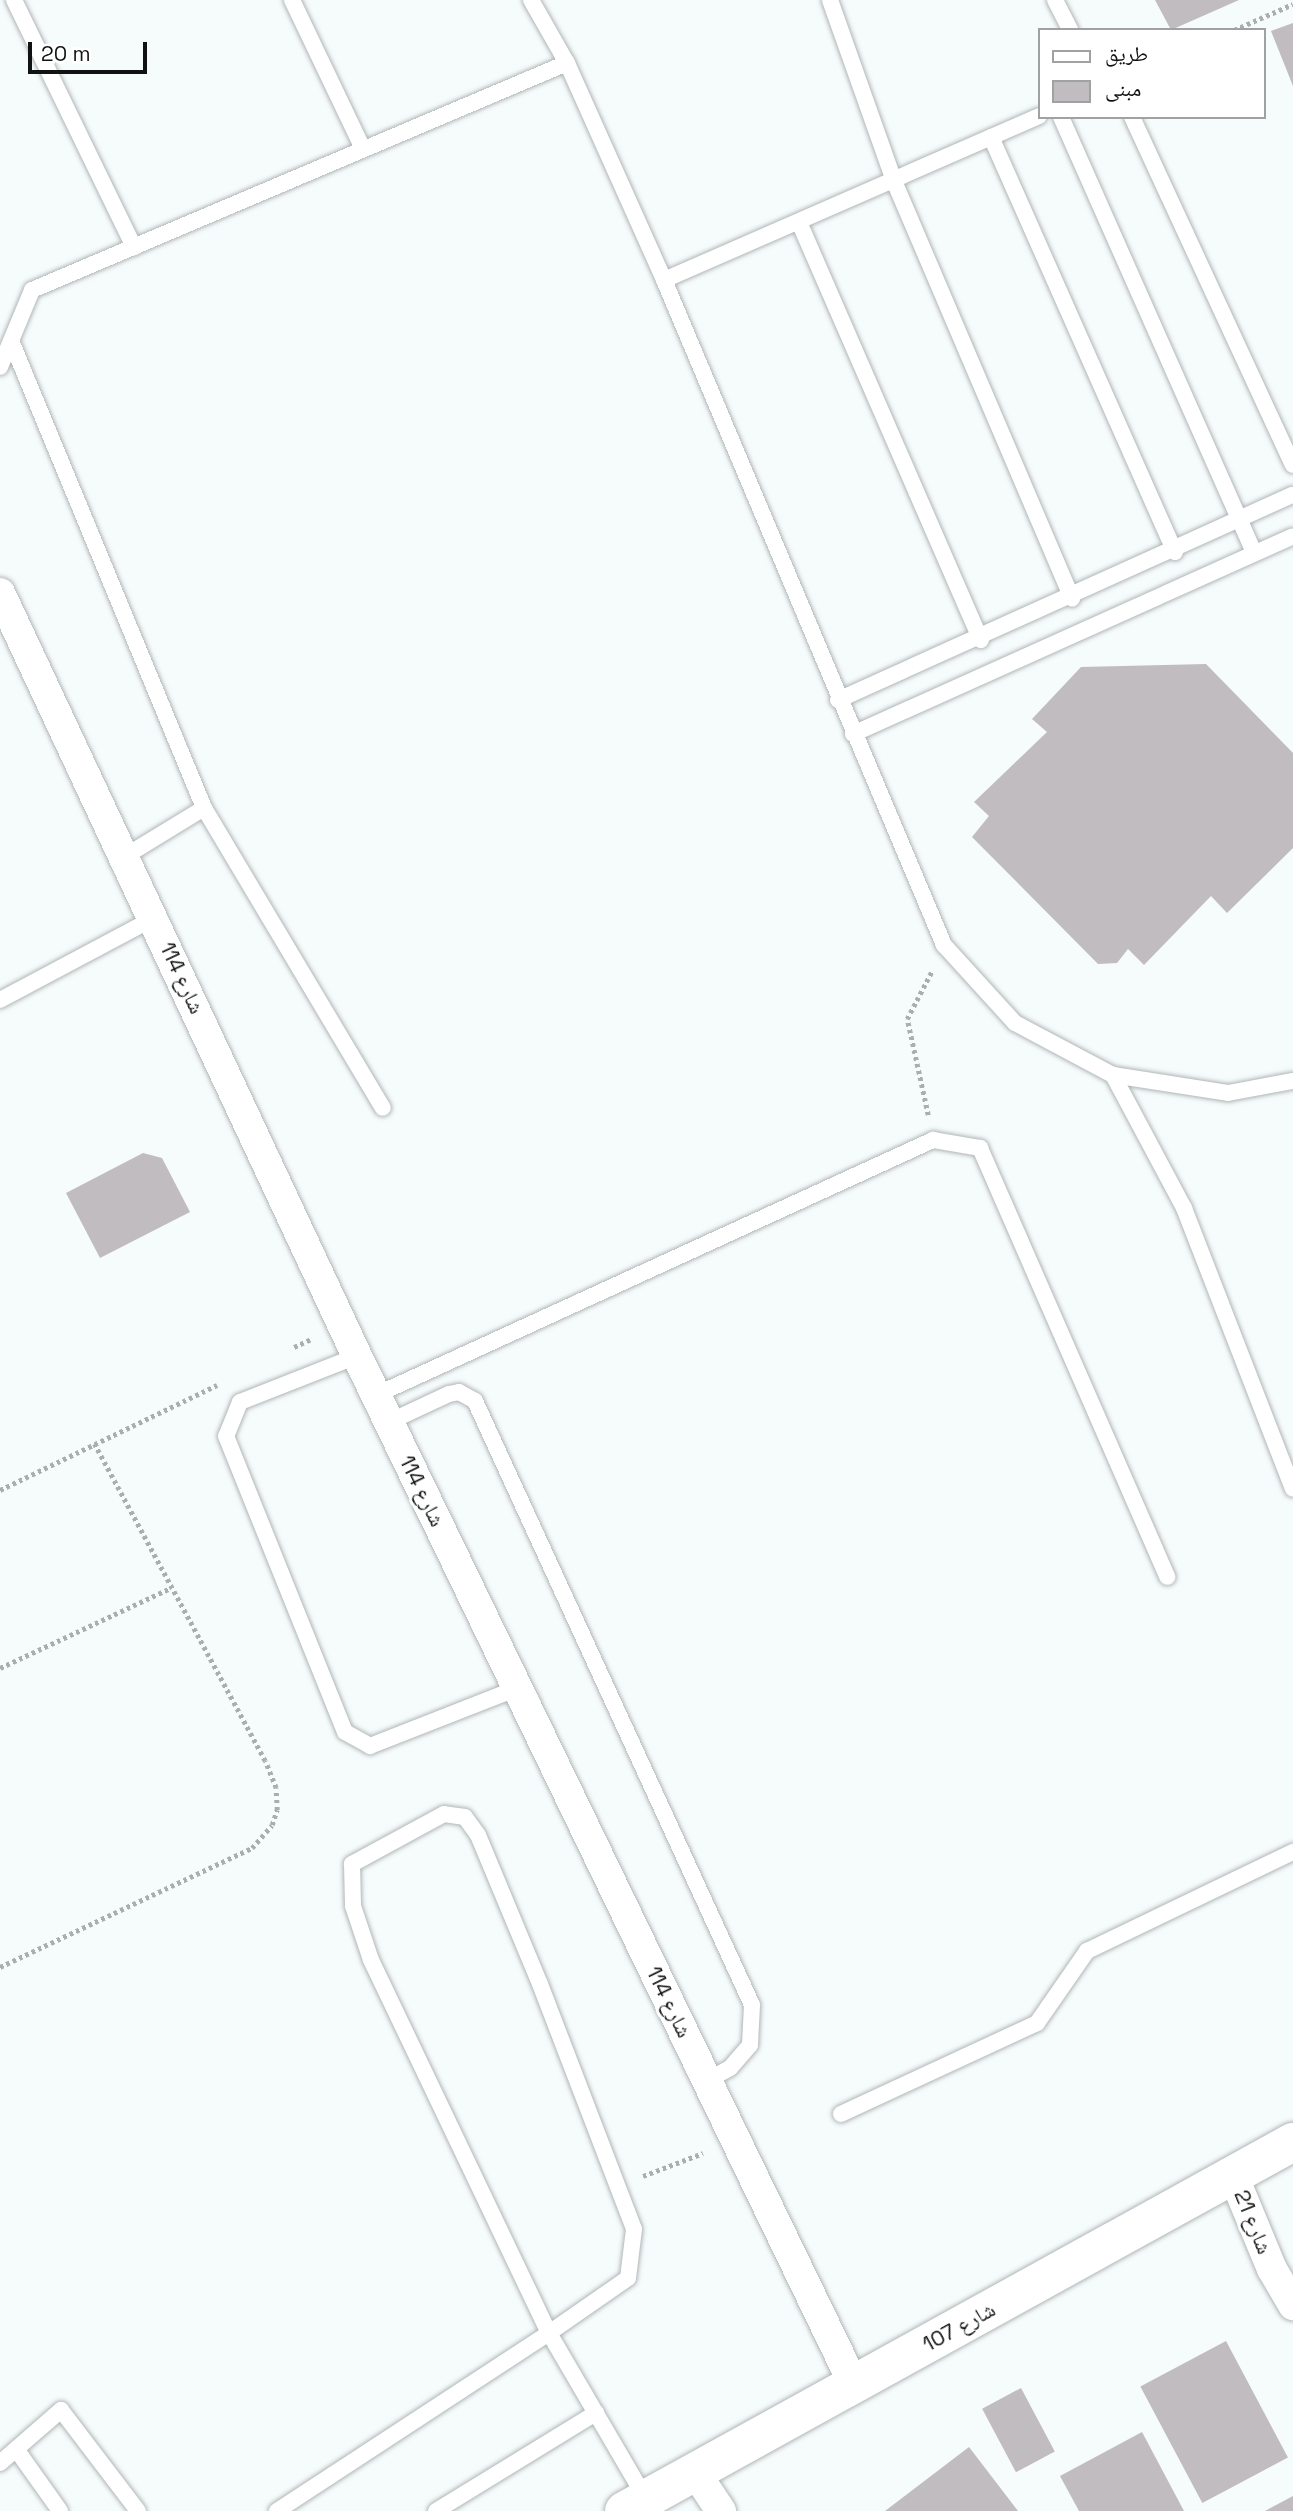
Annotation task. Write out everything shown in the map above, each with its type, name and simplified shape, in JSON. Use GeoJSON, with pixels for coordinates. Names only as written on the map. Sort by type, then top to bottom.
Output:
{"type":"FeatureCollection","features":[{"type":"Feature","properties":{"kind":"street","name":"شارع 114"},"geometry":{"type":"LineString","coordinates":[[0,593],[388,1422],[853,2385]]}},
{"type":"Feature","properties":{"kind":"street","name":"شارع 107"},"geometry":{"type":"LineString","coordinates":[[635,2505],[1293,2142]]}},
{"type":"Feature","properties":{"kind":"street","name":"شارع 21"},"geometry":{"type":"LineString","coordinates":[[1233,2175],[1272,2269],[1293,2305]]}},
{"type":"Feature","properties":{"kind":"street"},"geometry":{"type":"LineString","coordinates":[[695,2472],[721,2511]]}},
{"type":"Feature","properties":{"kind":"lane"},"geometry":{"type":"LineString","coordinates":[[14,0],[134,247]]}},
{"type":"Feature","properties":{"kind":"lane"},"geometry":{"type":"LineString","coordinates":[[292,0],[363,149]]}},
{"type":"Feature","properties":{"kind":"lane"},"geometry":{"type":"LineString","coordinates":[[531,0],[567,63],[664,280],[838,700],[944,946],[1015,1023],[1113,1075],[1228,1093],[1293,1081]]}},
{"type":"Feature","properties":{"kind":"lane"},"geometry":{"type":"LineString","coordinates":[[830,0],[894,181],[1072,599]]}},
{"type":"Feature","properties":{"kind":"lane"},"geometry":{"type":"LineString","coordinates":[[1055,0],[1069,28]]}},
{"type":"Feature","properties":{"kind":"lane"},"geometry":{"type":"LineString","coordinates":[[0,367],[32,290],[567,63]]}},
{"type":"Feature","properties":{"kind":"lane"},"geometry":{"type":"LineString","coordinates":[[664,280],[1038,116]]}},
{"type":"Feature","properties":{"kind":"lane"},"geometry":{"type":"LineString","coordinates":[[1062,119],[1254,553]]}},
{"type":"Feature","properties":{"kind":"lane"},"geometry":{"type":"LineString","coordinates":[[1133,119],[1293,465]]}},
{"type":"Feature","properties":{"kind":"lane"},"geometry":{"type":"LineString","coordinates":[[990,137],[1175,552]]}},
{"type":"Feature","properties":{"kind":"lane"},"geometry":{"type":"LineString","coordinates":[[799,222],[981,640]]}},
{"type":"Feature","properties":{"kind":"lane"},"geometry":{"type":"LineString","coordinates":[[12,343],[204,808],[383,1108]]}},
{"type":"Feature","properties":{"kind":"lane"},"geometry":{"type":"LineString","coordinates":[[838,700],[981,640],[1293,495]]}},
{"type":"Feature","properties":{"kind":"lane"},"geometry":{"type":"LineString","coordinates":[[853,734],[1293,536]]}},
{"type":"Feature","properties":{"kind":"lane"},"geometry":{"type":"LineString","coordinates":[[124,857],[204,808]]}},
{"type":"Feature","properties":{"kind":"lane"},"geometry":{"type":"LineString","coordinates":[[0,1000],[154,918]]}},
{"type":"Feature","properties":{"kind":"lane"},"geometry":{"type":"LineString","coordinates":[[1113,1075],[1184,1208],[1293,1489]]}},
{"type":"Feature","properties":{"kind":"lane"},"geometry":{"type":"LineString","coordinates":[[376,1395],[933,1140],[980,1148],[1167,1577]]}},
{"type":"Feature","properties":{"kind":"lane"},"geometry":{"type":"LineString","coordinates":[[357,1356],[240,1402],[226,1436],[345,1732],[370,1746],[517,1688]]}},
{"type":"Feature","properties":{"kind":"lane"},"geometry":{"type":"LineString","coordinates":[[388,1422],[449,1394],[459,1392],[475,1401],[752,2005],[750,2045],[730,2068],[707,2081]]}},
{"type":"Feature","properties":{"kind":"lane"},"geometry":{"type":"LineString","coordinates":[[277,2511],[549,2333],[628,2278],[634,2229],[619,2185],[478,1835],[466,1817],[444,1814],[352,1864],[353,1906],[371,1960],[549,2333],[596,2413],[635,2505]]}},
{"type":"Feature","properties":{"kind":"lane"},"geometry":{"type":"LineString","coordinates":[[841,2114],[1037,2022],[1087,1951],[1293,1852]]}},
{"type":"Feature","properties":{"kind":"lane"},"geometry":{"type":"LineString","coordinates":[[0,2463],[61,2410],[138,2511]]}},
{"type":"Feature","properties":{"kind":"lane"},"geometry":{"type":"LineString","coordinates":[[436,2511],[596,2413]]}},
{"type":"Feature","properties":{"kind":"lane"},"geometry":{"type":"LineString","coordinates":[[16,2449],[60,2511]]}},
{"type":"Feature","properties":{"kind":"path"},"geometry":{"type":"LineString","coordinates":[[1239,28],[1293,4]]}},
{"type":"Feature","properties":{"kind":"path"},"geometry":{"type":"LineString","coordinates":[[933,1140],[907,1019],[944,946]]}},
{"type":"Feature","properties":{"kind":"path"},"geometry":{"type":"LineString","coordinates":[[280,1354],[342,1324]]}},
{"type":"Feature","properties":{"kind":"path"},"geometry":{"type":"LineString","coordinates":[[0,1490],[230,1378]]}},
{"type":"Feature","properties":{"kind":"path"},"geometry":{"type":"LineString","coordinates":[[0,1967],[251,1848],[272,1825],[276,1788],[94,1444]]}},
{"type":"Feature","properties":{"kind":"path"},"geometry":{"type":"LineString","coordinates":[[0,1668],[171,1588]]}},
{"type":"Feature","properties":{"kind":"path"},"geometry":{"type":"LineString","coordinates":[[619,2185],[736,2140]]}},
{"type":"Feature","properties":{"kind":"building"},"geometry":{"type":"Polygon","coordinates":[[[1155,0],[1239,0],[1176,28],[1170,28],[1155,0]]]}},
{"type":"Feature","properties":{"kind":"building"},"geometry":{"type":"Polygon","coordinates":[[[1293,23],[1293,86],[1271,31],[1293,23]]]}},
{"type":"Feature","properties":{"kind":"building"},"geometry":{"type":"Polygon","coordinates":[[[1206,664],[1293,753],[1293,848],[1227,913],[1211,896],[1144,965],[1128,949],[1117,963],[1098,964],[972,837],[989,816],[974,802],[1047,732],[1032,719],[1081,667],[1206,664]]]}},
{"type":"Feature","properties":{"kind":"building"},"geometry":{"type":"Polygon","coordinates":[[[143,1153],[162,1158],[190,1212],[100,1258],[66,1193],[143,1153]]]}},
{"type":"Feature","properties":{"kind":"building"},"geometry":{"type":"Polygon","coordinates":[[[1226,2341],[1288,2458],[1202,2503],[1140,2387],[1226,2341]]]}},
{"type":"Feature","properties":{"kind":"building"},"geometry":{"type":"Polygon","coordinates":[[[1021,2388],[1055,2452],[1016,2472],[982,2409],[1021,2388]]]}},
{"type":"Feature","properties":{"kind":"building"},"geometry":{"type":"Polygon","coordinates":[[[1142,2432],[1184,2511],[1079,2511],[1060,2476],[1142,2432]]]}},
{"type":"Feature","properties":{"kind":"building"},"geometry":{"type":"Polygon","coordinates":[[[969,2447],[1018,2511],[885,2511],[969,2447]]]}},
{"type":"Feature","properties":{"kind":"building"},"geometry":{"type":"Polygon","coordinates":[[[1293,2496],[1293,2511],[1265,2511],[1293,2496]]]}}]}
